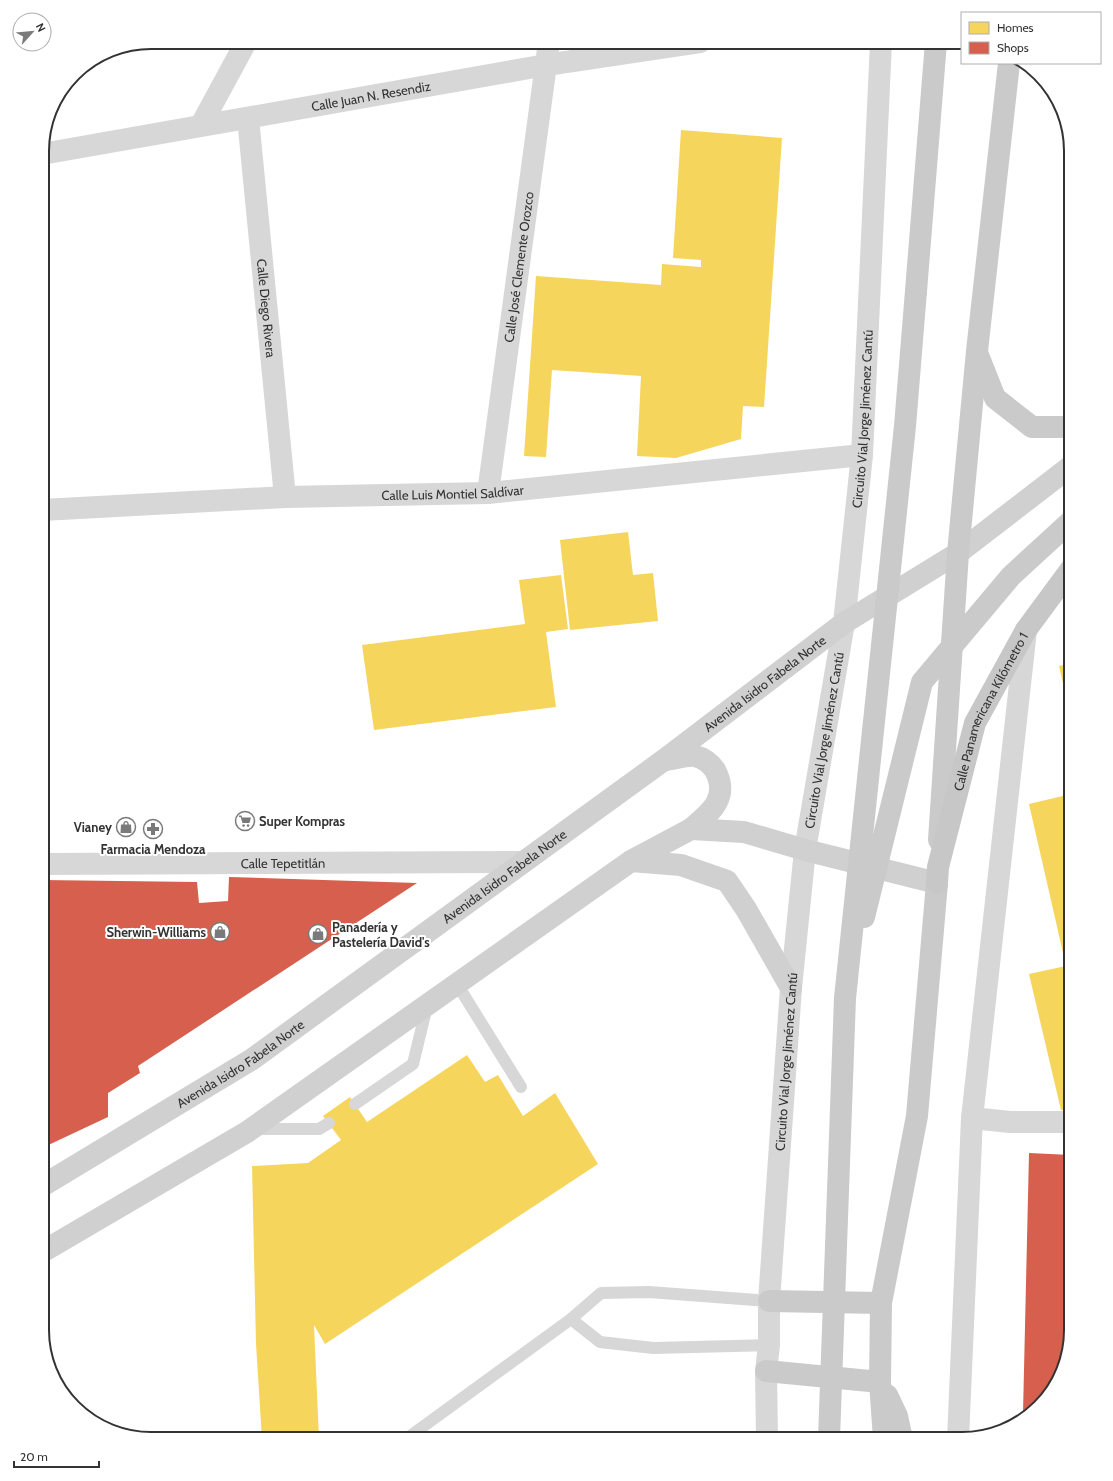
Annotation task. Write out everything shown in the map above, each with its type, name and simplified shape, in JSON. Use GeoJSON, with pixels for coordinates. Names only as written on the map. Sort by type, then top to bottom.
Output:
{"type":"FeatureCollection","features":[{"type":"Feature","properties":{"kind":"highway","name":"Calle Panamericana Kilómetro 1"},"geometry":{"type":"LineString","coordinates":[[937,875],[975,723],[1026,630],[1064,578]]}},
{"type":"Feature","properties":{"kind":"main road"},"geometry":{"type":"LineString","coordinates":[[830,1432],[844,998],[905,426],[935,49]]}},
{"type":"Feature","properties":{"kind":"main road"},"geometry":{"type":"LineString","coordinates":[[884,1432],[880,1382],[882,1303],[917,1116],[937,875],[958,553],[977,351],[1009,64]]}},
{"type":"Feature","properties":{"kind":"main road"},"geometry":{"type":"LineString","coordinates":[[977,351],[995,398],[1032,427],[1064,427]]}},
{"type":"Feature","properties":{"kind":"main road","name":"Avenida Isidro Fabela Norte"},"geometry":{"type":"LineString","coordinates":[[49,1182],[251,1060],[664,760],[844,623],[958,553],[1064,471]]}},
{"type":"Feature","properties":{"kind":"main road"},"geometry":{"type":"LineString","coordinates":[[844,998],[922,682],[1011,576],[1064,527]]}},
{"type":"Feature","properties":{"kind":"main road"},"geometry":{"type":"LineString","coordinates":[[49,1248],[252,1129],[631,860],[691,829],[713,810],[719,797],[720,787],[718,777],[712,766],[705,760],[694,756],[664,760]]}},
{"type":"Feature","properties":{"kind":"main road"},"geometry":{"type":"LineString","coordinates":[[691,829],[744,832],[805,850],[937,875]]}},
{"type":"Feature","properties":{"kind":"main road"},"geometry":{"type":"LineString","coordinates":[[631,860],[681,865],[727,882],[746,909],[791,988]]}},
{"type":"Feature","properties":{"kind":"main road"},"geometry":{"type":"LineString","coordinates":[[769,1301],[882,1303]]}},
{"type":"Feature","properties":{"kind":"main road"},"geometry":{"type":"LineString","coordinates":[[766,1371],[880,1382]]}},
{"type":"Feature","properties":{"kind":"main road"},"geometry":{"type":"LineString","coordinates":[[880,1382],[897,1416],[900,1432]]}},
{"type":"Feature","properties":{"kind":"street"},"geometry":{"type":"LineString","coordinates":[[201,126],[242,49]]}},
{"type":"Feature","properties":{"kind":"street","name":"Calle José Clemente Orozco"},"geometry":{"type":"LineString","coordinates":[[488,493],[548,49]]}},
{"type":"Feature","properties":{"kind":"street","name":"Calle Juan N. Resendiz"},"geometry":{"type":"LineString","coordinates":[[49,153],[546,65],[653,49]]}},
{"type":"Feature","properties":{"kind":"street","name":"Circuito Vial Jorge Jiménez Cantú"},"geometry":{"type":"LineString","coordinates":[[767,1432],[766,1371],[769,1345],[769,1301],[791,988],[805,850],[844,623],[862,455],[881,49]]}},
{"type":"Feature","properties":{"kind":"street","name":"Calle Diego Rivera"},"geometry":{"type":"LineString","coordinates":[[248,118],[285,497]]}},
{"type":"Feature","properties":{"kind":"street","name":"Calle Luis Montiel Saldívar"},"geometry":{"type":"LineString","coordinates":[[49,510],[285,497],[488,493],[862,455]]}},
{"type":"Feature","properties":{"kind":"street"},"geometry":{"type":"LineString","coordinates":[[958,1432],[972,1118],[1026,630]]}},
{"type":"Feature","properties":{"kind":"street","name":"Calle Tepetitlán"},"geometry":{"type":"LineString","coordinates":[[49,864],[524,862]]}},
{"type":"Feature","properties":{"kind":"street"},"geometry":{"type":"LineString","coordinates":[[972,1118],[1010,1122],[1064,1122]]}},
{"type":"Feature","properties":{"kind":"lane"},"geometry":{"type":"LineString","coordinates":[[457,984],[521,1087]]}},
{"type":"Feature","properties":{"kind":"lane"},"geometry":{"type":"LineString","coordinates":[[355,1104],[413,1064],[428,1004]]}},
{"type":"Feature","properties":{"kind":"lane"},"geometry":{"type":"LineString","coordinates":[[252,1129],[319,1129],[329,1123]]}},
{"type":"Feature","properties":{"kind":"lane"},"geometry":{"type":"LineString","coordinates":[[416,1432],[572,1319],[602,1293],[649,1292],[769,1301]]}},
{"type":"Feature","properties":{"kind":"lane"},"geometry":{"type":"LineString","coordinates":[[572,1319],[600,1342],[652,1348],[769,1345]]}},
{"type":"Feature","properties":{"kind":"building: Homes"},"geometry":{"type":"Polygon","coordinates":[[[681,130],[782,138],[764,407],[743,406],[741,439],[676,458],[637,456],[641,376],[552,370],[546,457],[524,456],[536,276],[661,285],[662,264],[701,267],[701,260],[673,258],[681,130]]]}},
{"type":"Feature","properties":{"kind":"building: Homes"},"geometry":{"type":"Polygon","coordinates":[[[628,532],[633,575],[653,573],[658,621],[570,630],[560,540],[628,532]]]}},
{"type":"Feature","properties":{"kind":"building: Homes"},"geometry":{"type":"Polygon","coordinates":[[[561,575],[568,629],[546,632],[556,707],[374,730],[362,645],[525,624],[519,580],[561,575]]]}},
{"type":"Feature","properties":{"kind":"building: Homes"},"geometry":{"type":"Polygon","coordinates":[[[1064,665],[1064,688],[1059,666],[1064,665]]]}},
{"type":"Feature","properties":{"kind":"building: Homes"},"geometry":{"type":"Polygon","coordinates":[[[1064,796],[1064,957],[1029,804],[1064,796]]]}},
{"type":"Feature","properties":{"kind":"building: Homes"},"geometry":{"type":"Polygon","coordinates":[[[1064,966],[1064,1110],[1061,1110],[1029,974],[1064,966]]]}},
{"type":"Feature","properties":{"kind":"building: Homes"},"geometry":{"type":"Polygon","coordinates":[[[467,1055],[485,1082],[498,1075],[523,1116],[555,1093],[598,1164],[325,1344],[314,1325],[319,1432],[262,1432],[256,1344],[252,1166],[308,1163],[341,1140],[323,1116],[350,1097],[367,1122],[467,1055]]]}},
{"type":"Feature","properties":{"kind":"building: Shops"},"geometry":{"type":"Polygon","coordinates":[[[229,877],[417,883],[138,1066],[140,1073],[108,1093],[108,1117],[49,1145],[49,880],[197,882],[199,903],[228,901],[229,877]]]}},
{"type":"Feature","properties":{"kind":"building: Shops"},"geometry":{"type":"Polygon","coordinates":[[[1029,1153],[1064,1155],[1064,1330],[1061,1357],[1043,1392],[1023,1412],[1029,1153]]]}},
{"type":"Feature","properties":{"kind":"place","name":"Super Kompras"},"geometry":{"type":"Point","coordinates":[245,821]}},
{"type":"Feature","properties":{"kind":"place","name":"Vianey"},"geometry":{"type":"Point","coordinates":[126,827]}},
{"type":"Feature","properties":{"kind":"place","name":"Farmacia Mendoza"},"geometry":{"type":"Point","coordinates":[153,829]}},
{"type":"Feature","properties":{"kind":"place","name":"Sherwin-Williams"},"geometry":{"type":"Point","coordinates":[220,932]}},
{"type":"Feature","properties":{"kind":"place","name":"Panadería y Pastelería David's"},"geometry":{"type":"Point","coordinates":[318,934]}}]}
